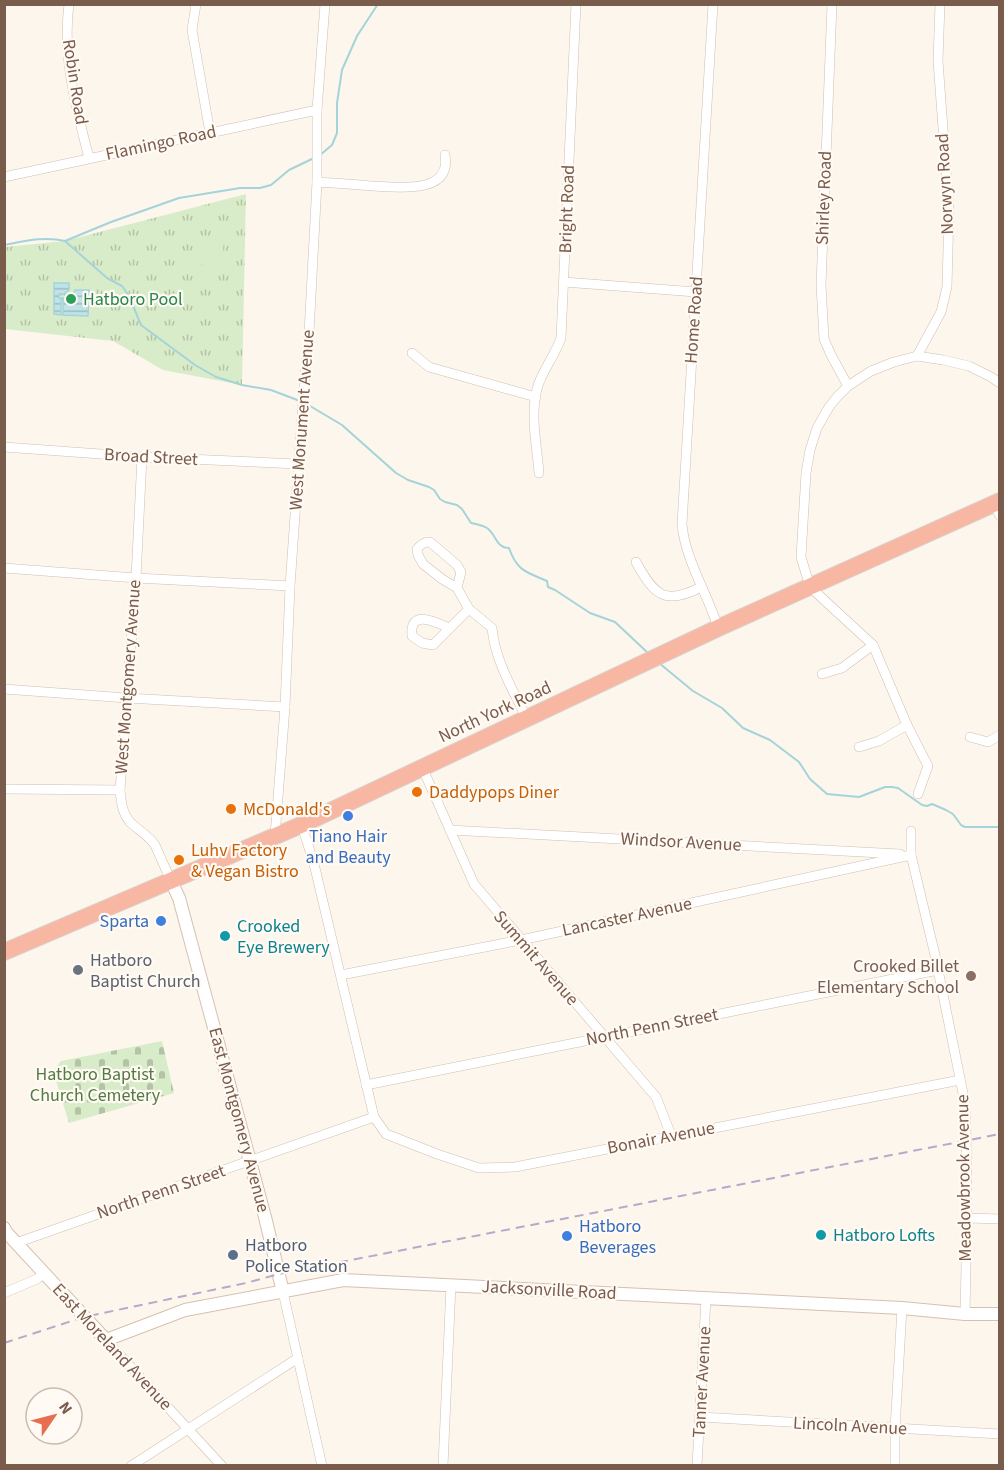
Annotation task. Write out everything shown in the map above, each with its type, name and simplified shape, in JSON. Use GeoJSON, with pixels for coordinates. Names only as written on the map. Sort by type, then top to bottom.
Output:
{"type":"FeatureCollection","features":[{"type":"Feature","properties":{"kind":"highway","name":"North York Road"},"geometry":{"type":"LineString","coordinates":[[4,952],[301,825],[718,628],[998,507]]}},
{"type":"Feature","properties":{"kind":"main road","name":"East Montgomery Avenue"},"geometry":{"type":"LineString","coordinates":[[171,881],[179,898],[266,1217],[283,1292]]}},
{"type":"Feature","properties":{"kind":"main road","name":"East Moreland Avenue"},"geometry":{"type":"LineString","coordinates":[[4,1228],[106,1340]]}},
{"type":"Feature","properties":{"kind":"main road","name":"Jacksonville Road"},"geometry":{"type":"LineString","coordinates":[[106,1340],[185,1310],[343,1280],[999,1314]]}},
{"type":"Feature","properties":{"kind":"street","name":"Robin Road"},"geometry":{"type":"LineString","coordinates":[[69,4],[66,25],[68,59],[73,96],[89,158]]}},
{"type":"Feature","properties":{"kind":"street"},"geometry":{"type":"LineString","coordinates":[[196,4],[192,30],[210,133]]}},
{"type":"Feature","properties":{"kind":"street","name":"West Monument Avenue"},"geometry":{"type":"LineString","coordinates":[[275,836],[285,707],[298,464],[309,333],[317,182],[317,110],[325,4]]}},
{"type":"Feature","properties":{"kind":"street","name":"Bright Road"},"geometry":{"type":"LineString","coordinates":[[539,473],[534,412],[537,388],[561,338],[576,4]]}},
{"type":"Feature","properties":{"kind":"street","name":"Home Road"},"geometry":{"type":"LineString","coordinates":[[713,4],[682,524],[683,536],[718,628]]}},
{"type":"Feature","properties":{"kind":"street","name":"Shirley Road"},"geometry":{"type":"LineString","coordinates":[[832,4],[821,285],[824,339],[848,386]]}},
{"type":"Feature","properties":{"kind":"street","name":"Norwyn Road"},"geometry":{"type":"LineString","coordinates":[[917,356],[941,312],[947,287],[949,210],[938,61],[940,4]]}},
{"type":"Feature","properties":{"kind":"street","name":"Flamingo Road"},"geometry":{"type":"LineString","coordinates":[[4,177],[317,110]]}},
{"type":"Feature","properties":{"kind":"street"},"geometry":{"type":"LineString","coordinates":[[317,182],[403,188],[421,186],[442,176],[446,169],[446,155]]}},
{"type":"Feature","properties":{"kind":"street"},"geometry":{"type":"LineString","coordinates":[[564,282],[696,292]]}},
{"type":"Feature","properties":{"kind":"street"},"geometry":{"type":"LineString","coordinates":[[412,353],[429,368],[536,397]]}},
{"type":"Feature","properties":{"kind":"street"},"geometry":{"type":"LineString","coordinates":[[918,794],[928,766],[873,645],[810,587],[801,557],[806,473],[810,450],[817,428],[829,407],[848,386],[894,362],[917,356],[943,360],[969,366],[999,383]]}},
{"type":"Feature","properties":{"kind":"street","name":"Broad Street"},"geometry":{"type":"LineString","coordinates":[[4,447],[142,457],[298,464]]}},
{"type":"Feature","properties":{"kind":"street","name":"West Montgomery Avenue"},"geometry":{"type":"LineString","coordinates":[[142,457],[136,578],[120,790],[122,805],[127,817],[155,844],[171,881]]}},
{"type":"Feature","properties":{"kind":"street"},"geometry":{"type":"LineString","coordinates":[[457,588],[461,573],[457,565],[430,542],[420,545],[417,549],[423,564],[457,588],[469,609],[492,628],[493,644],[498,659],[527,719]]}},
{"type":"Feature","properties":{"kind":"street"},"geometry":{"type":"LineString","coordinates":[[636,562],[651,585],[667,597],[680,597],[701,587]]}},
{"type":"Feature","properties":{"kind":"street"},"geometry":{"type":"LineString","coordinates":[[4,568],[290,586]]}},
{"type":"Feature","properties":{"kind":"street"},"geometry":{"type":"LineString","coordinates":[[449,628],[469,609]]}},
{"type":"Feature","properties":{"kind":"street"},"geometry":{"type":"LineString","coordinates":[[822,674],[842,668],[873,645]]}},
{"type":"Feature","properties":{"kind":"street"},"geometry":{"type":"LineString","coordinates":[[4,689],[285,707]]}},
{"type":"Feature","properties":{"kind":"street"},"geometry":{"type":"LineString","coordinates":[[859,747],[879,741],[907,724]]}},
{"type":"Feature","properties":{"kind":"street"},"geometry":{"type":"LineString","coordinates":[[970,737],[988,742],[999,735]]}},
{"type":"Feature","properties":{"kind":"street","name":"Summit Avenue"},"geometry":{"type":"LineString","coordinates":[[422,767],[474,884],[656,1097],[672,1135]]}},
{"type":"Feature","properties":{"kind":"street"},"geometry":{"type":"LineString","coordinates":[[4,789],[120,790]]}},
{"type":"Feature","properties":{"kind":"street"},"geometry":{"type":"LineString","coordinates":[[301,825],[311,853],[374,1117]]}},
{"type":"Feature","properties":{"kind":"street","name":"Windsor Avenue"},"geometry":{"type":"LineString","coordinates":[[450,830],[911,855]]}},
{"type":"Feature","properties":{"kind":"street","name":"Meadowbrook Avenue"},"geometry":{"type":"LineString","coordinates":[[910,831],[911,855],[938,970],[964,1098],[967,1218],[965,1314]]}},
{"type":"Feature","properties":{"kind":"street","name":"Lancaster Avenue"},"geometry":{"type":"LineString","coordinates":[[341,975],[521,940],[911,855]]}},
{"type":"Feature","properties":{"kind":"street","name":"North Penn Street"},"geometry":{"type":"LineString","coordinates":[[366,1084],[938,970]]}},
{"type":"Feature","properties":{"kind":"street","name":"Bonair Avenue"},"geometry":{"type":"LineString","coordinates":[[374,1117],[386,1134],[479,1168],[515,1167],[960,1080]]}},
{"type":"Feature","properties":{"kind":"street","name":"North Penn Street"},"geometry":{"type":"LineString","coordinates":[[16,1243],[374,1117]]}},
{"type":"Feature","properties":{"kind":"street"},"geometry":{"type":"LineString","coordinates":[[967,1218],[999,1220]]}},
{"type":"Feature","properties":{"kind":"street"},"geometry":{"type":"LineString","coordinates":[[4,1293],[44,1274]]}},
{"type":"Feature","properties":{"kind":"street"},"geometry":{"type":"LineString","coordinates":[[443,1466],[451,1285]]}},
{"type":"Feature","properties":{"kind":"street","name":"East Montgomery Avenue"},"geometry":{"type":"LineString","coordinates":[[283,1292],[322,1466]]}},
{"type":"Feature","properties":{"kind":"street","name":"Tanner Avenue"},"geometry":{"type":"LineString","coordinates":[[698,1466],[706,1298]]}},
{"type":"Feature","properties":{"kind":"street"},"geometry":{"type":"LineString","coordinates":[[895,1466],[902,1308]]}},
{"type":"Feature","properties":{"kind":"street","name":"East Moreland Avenue"},"geometry":{"type":"LineString","coordinates":[[106,1340],[222,1466]]}},
{"type":"Feature","properties":{"kind":"street"},"geometry":{"type":"LineString","coordinates":[[131,1466],[298,1358]]}},
{"type":"Feature","properties":{"kind":"street","name":"Lincoln Avenue"},"geometry":{"type":"LineString","coordinates":[[700,1417],[999,1434]]}},
{"type":"Feature","properties":{"kind":"green space"},"geometry":{"type":"Polygon","coordinates":[[[246,194],[242,385],[163,370],[113,341],[5,329],[5,247],[65,241],[246,194]]]}},
{"type":"Feature","properties":{"kind":"green space"},"geometry":{"type":"Polygon","coordinates":[[[195,238],[224,238],[222,265],[206,268],[198,262],[193,254],[195,238]]]}},
{"type":"Feature","properties":{"kind":"green space","name":"Hatboro Baptist Church Cemetery"},"geometry":{"type":"Polygon","coordinates":[[[162,1041],[174,1093],[69,1123],[53,1071],[61,1061],[162,1041]]]}},
{"type":"Feature","properties":{"kind":"water","name":"Hatboro Pool"},"geometry":{"type":"Polygon","coordinates":[[[54,283],[69,283],[69,290],[64,294],[59,294],[59,298],[72,298],[75,290],[89,290],[88,316],[63,315],[63,299],[61,300],[61,315],[54,314],[54,283]]]}},
{"type":"Feature","properties":{"kind":"waterway"},"geometry":{"type":"LineString","coordinates":[[319,156],[332,145],[337,133],[337,103],[342,70],[357,36],[378,4]]}},
{"type":"Feature","properties":{"kind":"waterway"},"geometry":{"type":"LineString","coordinates":[[65,241],[179,198],[271,185],[289,170],[314,158]]}},
{"type":"Feature","properties":{"kind":"waterway"},"geometry":{"type":"LineString","coordinates":[[4,245],[42,239],[65,241],[107,278],[122,286],[129,296],[141,325],[195,365],[216,377],[242,385],[271,390],[300,401]]}},
{"type":"Feature","properties":{"kind":"waterway"},"geometry":{"type":"LineString","coordinates":[[305,403],[342,425],[396,473],[429,487],[440,499],[457,505],[471,523],[487,528],[501,546],[509,548],[515,562],[523,570],[547,581],[548,587],[590,613],[615,622],[648,653]]}},
{"type":"Feature","properties":{"kind":"waterway"},"geometry":{"type":"LineString","coordinates":[[659,663],[693,691],[722,708],[743,728],[770,740],[799,762],[810,779],[827,794],[859,797],[885,787],[898,788],[922,805],[932,804],[953,814],[965,827],[1000,827]]}},
{"type":"Feature","properties":{"kind":"railway"},"geometry":{"type":"LineString","coordinates":[[4,1343],[84,1317],[279,1274],[1000,1134]]}},
{"type":"Feature","properties":{"kind":"place","name":"Hatboro Pool"},"geometry":{"type":"Point","coordinates":[71,299]}},
{"type":"Feature","properties":{"kind":"place","name":"Daddypops Diner"},"geometry":{"type":"Point","coordinates":[417,792]}},
{"type":"Feature","properties":{"kind":"place","name":"McDonald's"},"geometry":{"type":"Point","coordinates":[231,809]}},
{"type":"Feature","properties":{"kind":"place","name":"Tiano Hair and Beauty"},"geometry":{"type":"Point","coordinates":[348,816]}},
{"type":"Feature","properties":{"kind":"place","name":"Luhv Factory & Vegan Bistro"},"geometry":{"type":"Point","coordinates":[179,860]}},
{"type":"Feature","properties":{"kind":"place","name":"Sparta"},"geometry":{"type":"Point","coordinates":[161,921]}},
{"type":"Feature","properties":{"kind":"place","name":"Crooked Eye Brewery"},"geometry":{"type":"Point","coordinates":[225,936]}},
{"type":"Feature","properties":{"kind":"place","name":"Hatboro Baptist Church"},"geometry":{"type":"Point","coordinates":[78,970]}},
{"type":"Feature","properties":{"kind":"place","name":"Crooked Billet Elementary School"},"geometry":{"type":"Point","coordinates":[971,976]}},
{"type":"Feature","properties":{"kind":"place","name":"Hatboro Lofts"},"geometry":{"type":"Point","coordinates":[821,1235]}},
{"type":"Feature","properties":{"kind":"place","name":"Hatboro Beverages"},"geometry":{"type":"Point","coordinates":[567,1236]}},
{"type":"Feature","properties":{"kind":"place","name":"Hatboro Police Station"},"geometry":{"type":"Point","coordinates":[233,1255]}}]}
